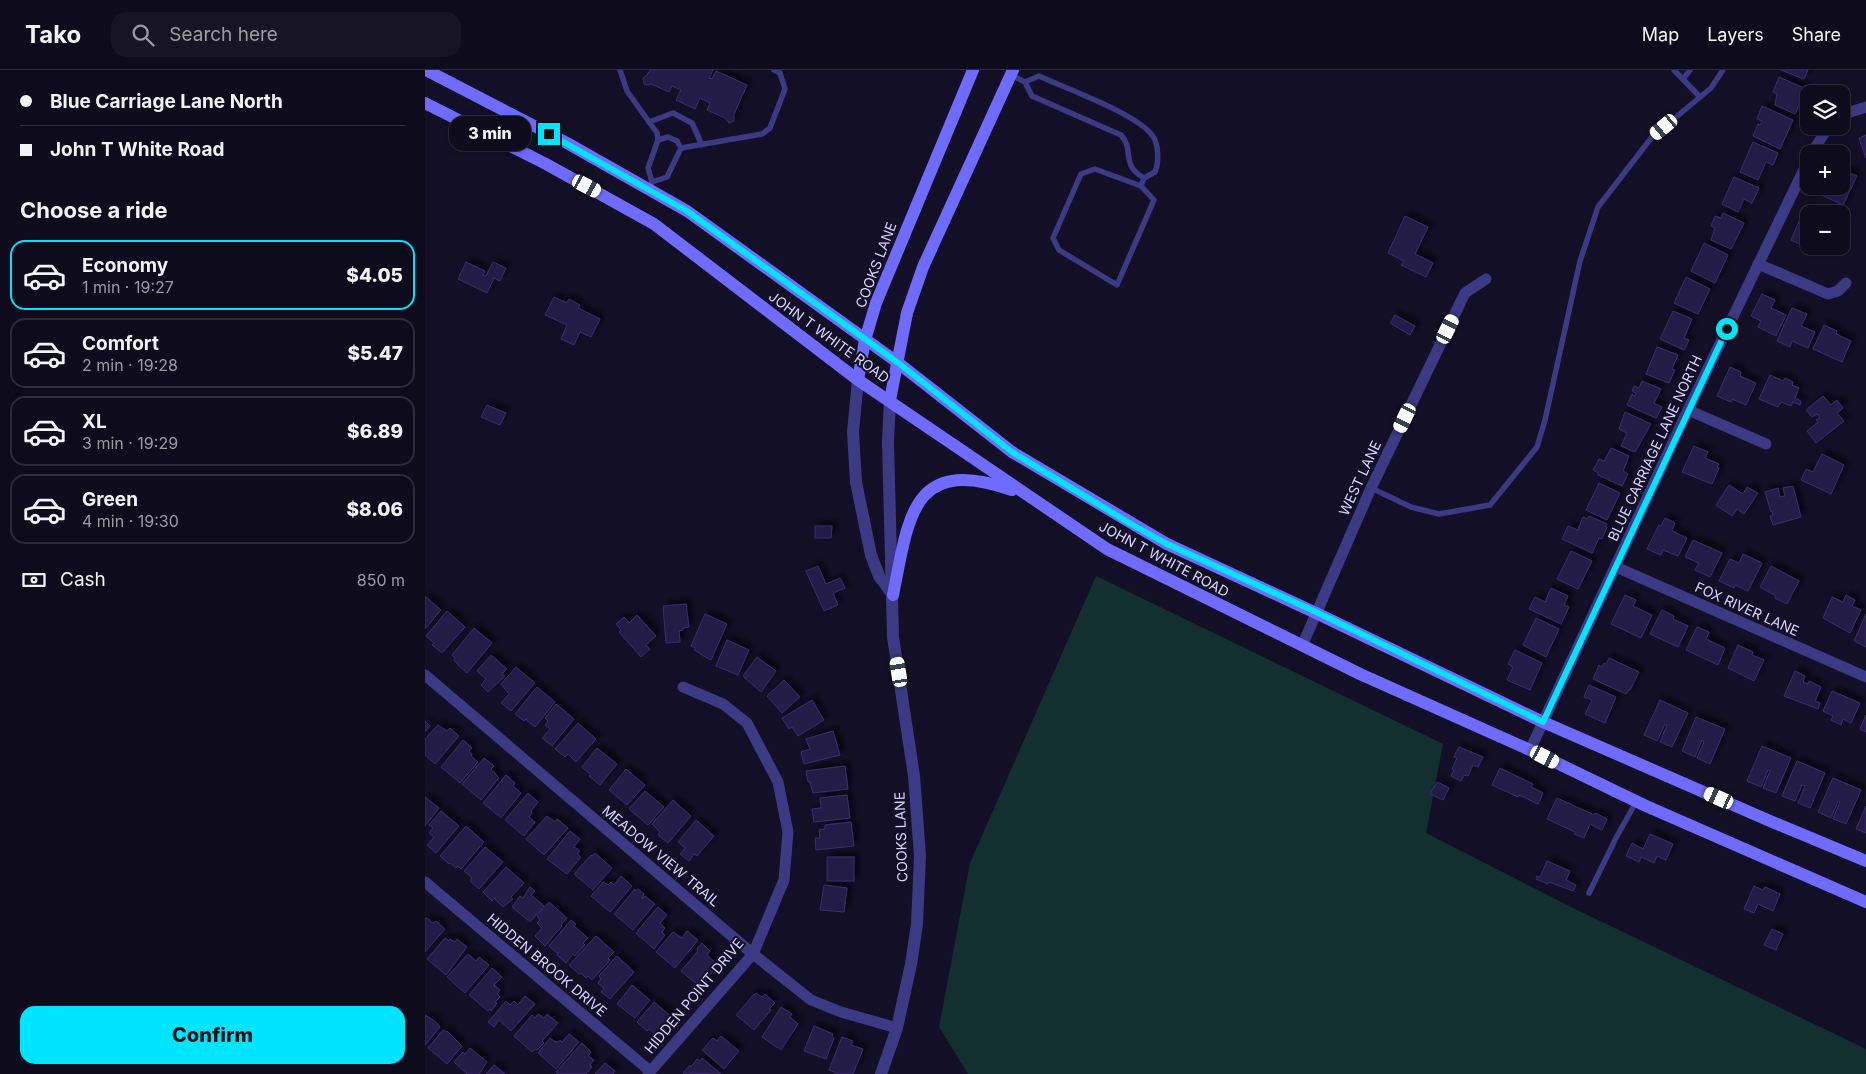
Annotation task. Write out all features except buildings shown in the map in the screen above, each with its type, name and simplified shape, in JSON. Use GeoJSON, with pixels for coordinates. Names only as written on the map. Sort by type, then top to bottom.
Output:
{"type":"FeatureCollection","features":[{"type":"Feature","properties":{"kind":"main road","name":"JOHN T WHITE ROAD"},"geometry":{"type":"LineString","coordinates":[[426,70],[650,185],[897,362],[1012,452],[1167,544],[1316,612],[1543,722],[1770,821],[1866,860]]}},
{"type":"Feature","properties":{"kind":"main road","name":"COOKS LANE"},"geometry":{"type":"LineString","coordinates":[[858,380],[865,340],[876,303],[973,70]]}},
{"type":"Feature","properties":{"kind":"main road","name":"COOKS LANE"},"geometry":{"type":"LineString","coordinates":[[890,400],[907,313],[923,266],[1008,72]]}},
{"type":"Feature","properties":{"kind":"main road","name":"JOHN T WHITE ROAD"},"geometry":{"type":"LineString","coordinates":[[425,103],[546,164],[654,224],[858,380],[1107,549],[1360,674],[1530,750],[1636,802],[1866,902]]}},
{"type":"Feature","properties":{"kind":"main road"},"geometry":{"type":"LineString","coordinates":[[893,595],[906,530],[917,504],[931,488],[956,480],[975,479],[991,482],[1031,496]]}},
{"type":"Feature","properties":{"kind":"street"},"geometry":{"type":"LineString","coordinates":[[1850,112],[1866,107]]}},
{"type":"Feature","properties":{"kind":"street","name":"BLUE CARRIAGE LANE NORTH"},"geometry":{"type":"LineString","coordinates":[[1530,750],[1688,410],[1800,178]]}},
{"type":"Feature","properties":{"kind":"street"},"geometry":{"type":"LineString","coordinates":[[1758,264],[1829,294],[1838,291],[1847,283]]}},
{"type":"Feature","properties":{"kind":"street","name":"WEST LANE"},"geometry":{"type":"LineString","coordinates":[[1302,646],[1371,488],[1465,294],[1486,279]]}},
{"type":"Feature","properties":{"kind":"street","name":"COOKS LANE"},"geometry":{"type":"LineString","coordinates":[[858,380],[853,432],[856,482],[871,555],[879,576],[893,595]]}},
{"type":"Feature","properties":{"kind":"street","name":"COOKS LANE"},"geometry":{"type":"LineString","coordinates":[[881,1074],[897,1028],[911,964],[915,940],[920,856],[914,776],[893,637],[888,442],[890,400]]}},
{"type":"Feature","properties":{"kind":"street"},"geometry":{"type":"LineString","coordinates":[[1688,410],[1766,444]]}},
{"type":"Feature","properties":{"kind":"street","name":"FOX RIVER LANE"},"geometry":{"type":"LineString","coordinates":[[1616,567],[1866,677]]}},
{"type":"Feature","properties":{"kind":"street","name":"MEADOW VIEW TRAIL"},"geometry":{"type":"LineString","coordinates":[[425,675],[753,954],[811,1000],[841,1012],[897,1028]]}},
{"type":"Feature","properties":{"kind":"street","name":"HIDDEN POINT DRIVE"},"geometry":{"type":"LineString","coordinates":[[649,1072],[753,954],[784,880],[788,832],[778,782],[747,723],[723,704],[683,687]]}},
{"type":"Feature","properties":{"kind":"street","name":"HIDDEN BROOK DRIVE"},"geometry":{"type":"LineString","coordinates":[[425,882],[649,1072]]}},
{"type":"Feature","properties":{"kind":"lane"},"geometry":{"type":"LineString","coordinates":[[621,70],[627,91],[657,133],[658,140],[648,168],[650,185],[667,177],[681,148]]}},
{"type":"Feature","properties":{"kind":"lane"},"geometry":{"type":"LineString","coordinates":[[681,148],[763,134],[770,128],[785,89],[780,73],[774,70]]}},
{"type":"Feature","properties":{"kind":"lane"},"geometry":{"type":"LineString","coordinates":[[1673,70],[1700,97]]}},
{"type":"Feature","properties":{"kind":"lane"},"geometry":{"type":"LineString","coordinates":[[1683,79],[1690,70]]}},
{"type":"Feature","properties":{"kind":"lane"},"geometry":{"type":"LineString","coordinates":[[1371,488],[1411,507],[1439,514],[1490,505],[1537,447],[1545,420],[1580,261],[1598,207],[1652,137],[1711,88],[1723,70]]}},
{"type":"Feature","properties":{"kind":"lane"},"geometry":{"type":"LineString","coordinates":[[1008,72],[1025,82],[1032,96],[1121,135],[1125,140],[1129,165],[1135,174],[1144,178]]}},
{"type":"Feature","properties":{"kind":"lane"},"geometry":{"type":"LineString","coordinates":[[1025,82],[1039,76],[1133,118],[1153,136],[1159,162],[1155,172],[1144,178],[1141,186]]}},
{"type":"Feature","properties":{"kind":"lane"},"geometry":{"type":"LineString","coordinates":[[649,122],[673,113],[692,123],[702,145]]}},
{"type":"Feature","properties":{"kind":"lane"},"geometry":{"type":"LineString","coordinates":[[658,140],[668,137],[677,141],[681,148]]}},
{"type":"Feature","properties":{"kind":"lane"},"geometry":{"type":"LineString","coordinates":[[1095,169],[1141,186],[1154,200],[1117,285],[1059,250],[1053,238],[1081,174],[1095,169]]}},
{"type":"Feature","properties":{"kind":"lane"},"geometry":{"type":"LineString","coordinates":[[1589,892],[1636,802]]}},
{"type":"Feature","properties":{"kind":"green space"},"geometry":{"type":"Polygon","coordinates":[[[1096,576],[1443,744],[1426,833],[1571,907],[1866,1049],[1866,1074],[968,1074],[939,1027],[970,863],[1096,576]]]}},
{"type":"Feature","properties":{"kind":"route"},"geometry":{"type":"LineString","coordinates":[[549,134],[687,211],[897,362],[1012,452],[1131,524],[1167,544],[1316,612],[1543,722],[1727,329]]}}]}
